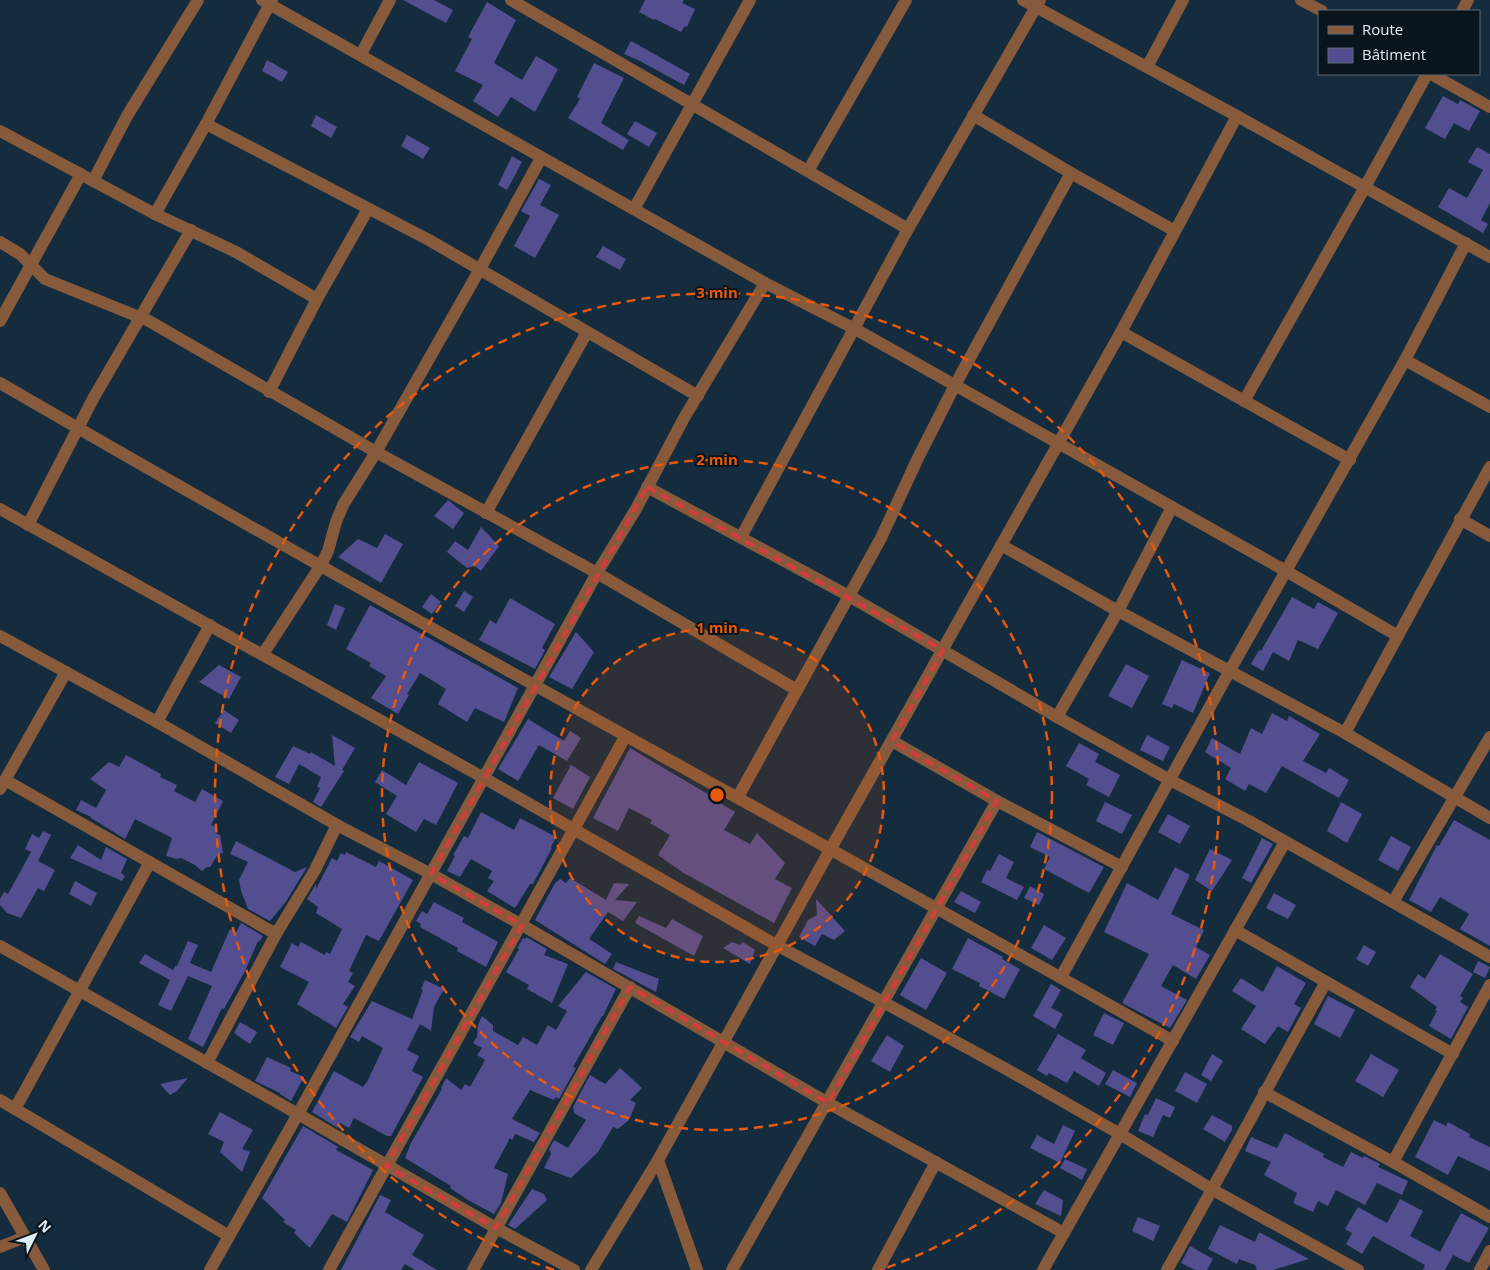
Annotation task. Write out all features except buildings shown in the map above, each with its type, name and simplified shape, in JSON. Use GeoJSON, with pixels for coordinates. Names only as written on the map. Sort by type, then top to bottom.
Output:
{"type":"FeatureCollection","features":[{"type":"Feature","properties":{"kind":"street"},"geometry":{"type":"LineString","coordinates":[[93,181],[127,116],[198,0]]}},
{"type":"Feature","properties":{"kind":"street"},"geometry":{"type":"LineString","coordinates":[[360,54],[390,0]]}},
{"type":"Feature","properties":{"kind":"street"},"geometry":{"type":"LineString","coordinates":[[511,0],[908,229]]}},
{"type":"Feature","properties":{"kind":"street"},"geometry":{"type":"LineString","coordinates":[[634,208],[750,0]]}},
{"type":"Feature","properties":{"kind":"street"},"geometry":{"type":"LineString","coordinates":[[808,171],[906,0]]}},
{"type":"Feature","properties":{"kind":"street"},"geometry":{"type":"LineString","coordinates":[[1023,0],[1038,4],[1147,68],[1490,257]]}},
{"type":"Feature","properties":{"kind":"street"},"geometry":{"type":"LineString","coordinates":[[1147,68],[1183,0]]}},
{"type":"Feature","properties":{"kind":"street"},"geometry":{"type":"LineString","coordinates":[[1301,0],[1322,7]]}},
{"type":"Feature","properties":{"kind":"street"},"geometry":{"type":"LineString","coordinates":[[155,214],[206,124],[268,2],[541,158],[764,282],[855,329],[1398,636]]}},
{"type":"Feature","properties":{"kind":"street"},"geometry":{"type":"LineString","coordinates":[[741,537],[908,229],[1038,4]]}},
{"type":"Feature","properties":{"kind":"street"},"geometry":{"type":"LineString","coordinates":[[1244,401],[1426,75]]}},
{"type":"Feature","properties":{"kind":"street"},"geometry":{"type":"LineString","coordinates":[[1433,75],[1490,106]]}},
{"type":"Feature","properties":{"kind":"street"},"geometry":{"type":"LineString","coordinates":[[973,115],[1175,231]]}},
{"type":"Feature","properties":{"kind":"street"},"geometry":{"type":"LineString","coordinates":[[591,1270],[658,1160],[724,1043],[830,850],[1122,332],[1237,116]]}},
{"type":"Feature","properties":{"kind":"street"},"geometry":{"type":"LineString","coordinates":[[206,124],[429,240],[698,396]]}},
{"type":"Feature","properties":{"kind":"street"},"geometry":{"type":"LineString","coordinates":[[0,131],[155,214],[244,256],[317,299]]}},
{"type":"Feature","properties":{"kind":"street"},"geometry":{"type":"LineString","coordinates":[[263,654],[321,565],[328,551],[338,514],[376,452],[541,158]]}},
{"type":"Feature","properties":{"kind":"street"},"geometry":{"type":"LineString","coordinates":[[738,797],[881,538],[954,386],[1071,173]]}},
{"type":"Feature","properties":{"kind":"street"},"geometry":{"type":"LineString","coordinates":[[0,321],[81,174]]}},
{"type":"Feature","properties":{"kind":"street"},"geometry":{"type":"LineString","coordinates":[[269,392],[317,299],[368,209]]}},
{"type":"Feature","properties":{"kind":"street"},"geometry":{"type":"LineString","coordinates":[[28,525],[78,428],[191,230]]}},
{"type":"Feature","properties":{"kind":"street"},"geometry":{"type":"LineString","coordinates":[[0,242],[20,254],[40,275],[53,283],[141,318],[171,333],[269,392],[597,573],[797,690]]}},
{"type":"Feature","properties":{"kind":"street"},"geometry":{"type":"LineString","coordinates":[[1061,977],[1350,460],[1466,243]]}},
{"type":"Feature","properties":{"kind":"street"},"geometry":{"type":"LineString","coordinates":[[210,1270],[597,573],[764,282]]}},
{"type":"Feature","properties":{"kind":"street"},"geometry":{"type":"LineString","coordinates":[[486,512],[587,332]]}},
{"type":"Feature","properties":{"kind":"street"},"geometry":{"type":"LineString","coordinates":[[1122,332],[1350,460]]}},
{"type":"Feature","properties":{"kind":"street"},"geometry":{"type":"LineString","coordinates":[[1405,360],[1490,407]]}},
{"type":"Feature","properties":{"kind":"street"},"geometry":{"type":"LineString","coordinates":[[0,382],[625,737],[738,797],[1173,1041]]}},
{"type":"Feature","properties":{"kind":"street"},"geometry":{"type":"LineString","coordinates":[[1344,733],[1490,466]]}},
{"type":"Feature","properties":{"kind":"street"},"geometry":{"type":"LineString","coordinates":[[647,487],[850,596],[1057,717],[1490,957]]}},
{"type":"Feature","properties":{"kind":"street"},"geometry":{"type":"LineString","coordinates":[[1057,717],[1118,611],[1172,507]]}},
{"type":"Feature","properties":{"kind":"street"},"geometry":{"type":"LineString","coordinates":[[0,509],[484,778],[778,946],[883,1002],[1120,1134],[1213,1190],[1354,1269]]}},
{"type":"Feature","properties":{"kind":"street"},"geometry":{"type":"LineString","coordinates":[[1460,519],[1490,536]]}},
{"type":"Feature","properties":{"kind":"street"},"geometry":{"type":"LineString","coordinates":[[1001,545],[1118,611],[1344,733],[1490,818]]}},
{"type":"Feature","properties":{"kind":"street"},"geometry":{"type":"LineString","coordinates":[[157,722],[210,625]]}},
{"type":"Feature","properties":{"kind":"street"},"geometry":{"type":"LineString","coordinates":[[0,636],[157,722],[337,825],[431,874],[522,925],[828,1103],[1064,1233]]}},
{"type":"Feature","properties":{"kind":"street"},"geometry":{"type":"LineString","coordinates":[[66,672],[2,785],[150,862],[276,934]]}},
{"type":"Feature","properties":{"kind":"street"},"geometry":{"type":"LineString","coordinates":[[1393,902],[1453,796],[1490,736]]}},
{"type":"Feature","properties":{"kind":"street"},"geometry":{"type":"LineString","coordinates":[[329,1270],[625,737]]}},
{"type":"Feature","properties":{"kind":"street"},"geometry":{"type":"LineString","coordinates":[[892,741],[998,801],[1122,867]]}},
{"type":"Feature","properties":{"kind":"street"},"geometry":{"type":"LineString","coordinates":[[732,1270],[998,801]]}},
{"type":"Feature","properties":{"kind":"street"},"geometry":{"type":"LineString","coordinates":[[207,1063],[276,934],[315,870],[337,825]]}},
{"type":"Feature","properties":{"kind":"street"},"geometry":{"type":"LineString","coordinates":[[1043,1270],[1285,842]]}},
{"type":"Feature","properties":{"kind":"street"},"geometry":{"type":"LineString","coordinates":[[15,1109],[150,862]]}},
{"type":"Feature","properties":{"kind":"street"},"geometry":{"type":"LineString","coordinates":[[1235,930],[1453,1054]]}},
{"type":"Feature","properties":{"kind":"street"},"geometry":{"type":"LineString","coordinates":[[0,946],[298,1114],[386,1166],[574,1270]]}},
{"type":"Feature","properties":{"kind":"street"},"geometry":{"type":"LineString","coordinates":[[1167,1270],[1213,1190],[1264,1092],[1326,982]]}},
{"type":"Feature","properties":{"kind":"street"},"geometry":{"type":"LineString","coordinates":[[1393,1162],[1490,985]]}},
{"type":"Feature","properties":{"kind":"street"},"geometry":{"type":"LineString","coordinates":[[473,1270],[630,987]]}},
{"type":"Feature","properties":{"kind":"street"},"geometry":{"type":"LineString","coordinates":[[1264,1092],[1393,1162],[1490,1218]]}},
{"type":"Feature","properties":{"kind":"street"},"geometry":{"type":"LineString","coordinates":[[0,1100],[229,1236]]}},
{"type":"Feature","properties":{"kind":"street"},"geometry":{"type":"LineString","coordinates":[[658,1160],[697,1270]]}},
{"type":"Feature","properties":{"kind":"street"},"geometry":{"type":"LineString","coordinates":[[878,1270],[936,1162]]}},
{"type":"Feature","properties":{"kind":"street"},"geometry":{"type":"LineString","coordinates":[[0,1193],[44,1270]]}},
{"type":"Feature","properties":{"kind":"street"},"geometry":{"type":"LineString","coordinates":[[0,1247],[25,1237]]}},
{"type":"Feature","properties":{"kind":"street"},"geometry":{"type":"LineString","coordinates":[[1480,1270],[1490,1251]]}},
{"type":"Feature","properties":{"kind":"highlighted area"},"geometry":{"type":"Polygon","coordinates":[[[647,487],[943,650],[892,741],[997,801],[828,1103],[630,987],[496,1228],[386,1166],[522,925],[431,874],[647,487]]]}}]}
